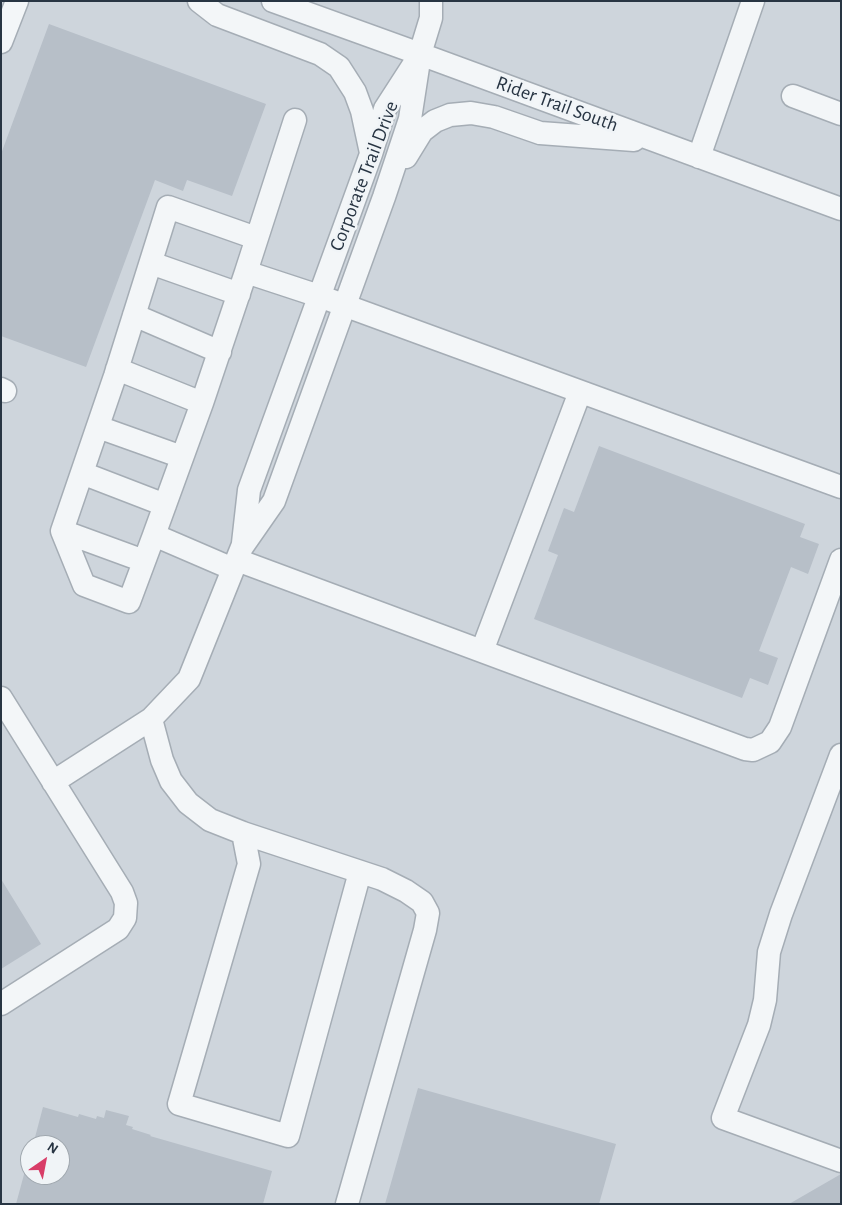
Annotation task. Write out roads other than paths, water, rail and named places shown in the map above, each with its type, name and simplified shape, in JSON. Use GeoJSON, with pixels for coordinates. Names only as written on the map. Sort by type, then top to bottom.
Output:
{"type":"FeatureCollection","features":[{"type":"Feature","properties":{"kind":"street"},"geometry":{"type":"LineString","coordinates":[[1,42],[17,1]]}},
{"type":"Feature","properties":{"kind":"street"},"geometry":{"type":"LineString","coordinates":[[198,1],[218,15],[320,54],[339,67],[355,92],[362,111],[371,154]]}},
{"type":"Feature","properties":{"kind":"street","name":"Rider Trail South"},"geometry":{"type":"LineString","coordinates":[[273,1],[841,209]]}},
{"type":"Feature","properties":{"kind":"street"},"geometry":{"type":"LineString","coordinates":[[420,54],[431,18],[431,1]]}},
{"type":"Feature","properties":{"kind":"street"},"geometry":{"type":"LineString","coordinates":[[699,157],[753,1]]}},
{"type":"Feature","properties":{"kind":"street","name":"Corporate Trail Drive"},"geometry":{"type":"LineString","coordinates":[[238,559],[249,490],[371,154],[385,108],[420,54]]}},
{"type":"Feature","properties":{"kind":"street","name":"Corporate Trail Drive"},"geometry":{"type":"LineString","coordinates":[[53,782],[151,719],[189,679],[238,559],[274,501],[384,197],[410,119],[420,54]]}},
{"type":"Feature","properties":{"kind":"street"},"geometry":{"type":"LineString","coordinates":[[793,96],[841,114]]}},
{"type":"Feature","properties":{"kind":"street"},"geometry":{"type":"LineString","coordinates":[[384,197],[398,177],[407,155],[422,131],[435,121],[450,115],[471,113],[494,117],[540,134],[660,142]]}},
{"type":"Feature","properties":{"kind":"street"},"geometry":{"type":"LineString","coordinates":[[256,238],[168,207],[117,369],[62,532],[84,585],[128,602],[220,352],[295,120]]}},
{"type":"Feature","properties":{"kind":"street"},"geometry":{"type":"LineString","coordinates":[[151,263],[239,294]]}},
{"type":"Feature","properties":{"kind":"street"},"geometry":{"type":"LineString","coordinates":[[246,272],[319,296],[841,487]]}},
{"type":"Feature","properties":{"kind":"street"},"geometry":{"type":"LineString","coordinates":[[134,315],[220,352]]}},
{"type":"Feature","properties":{"kind":"street"},"geometry":{"type":"LineString","coordinates":[[117,369],[202,403]]}},
{"type":"Feature","properties":{"kind":"street"},"geometry":{"type":"LineString","coordinates":[[482,651],[580,392]]}},
{"type":"Feature","properties":{"kind":"street"},"geometry":{"type":"LineString","coordinates":[[98,427],[182,457]]}},
{"type":"Feature","properties":{"kind":"street"},"geometry":{"type":"LineString","coordinates":[[82,473],[165,505]]}},
{"type":"Feature","properties":{"kind":"street"},"geometry":{"type":"LineString","coordinates":[[62,532],[144,561]]}},
{"type":"Feature","properties":{"kind":"street"},"geometry":{"type":"LineString","coordinates":[[154,535],[238,559],[746,750],[753,750],[770,742],[780,727],[841,560]]}},
{"type":"Feature","properties":{"kind":"street"},"geometry":{"type":"LineString","coordinates":[[1,698],[122,892],[126,903],[125,918],[118,929],[1,1004]]}},
{"type":"Feature","properties":{"kind":"street"},"geometry":{"type":"LineString","coordinates":[[151,719],[162,760],[171,781],[188,803],[210,820],[243,833],[382,879],[406,891],[422,902],[428,913],[425,930],[347,1204]]}},
{"type":"Feature","properties":{"kind":"street"},"geometry":{"type":"LineString","coordinates":[[841,754],[781,914],[769,952],[765,1000],[759,1025],[723,1118],[841,1161]]}},
{"type":"Feature","properties":{"kind":"street"},"geometry":{"type":"LineString","coordinates":[[243,833],[249,864],[179,1104],[288,1136],[360,872]]}}]}
